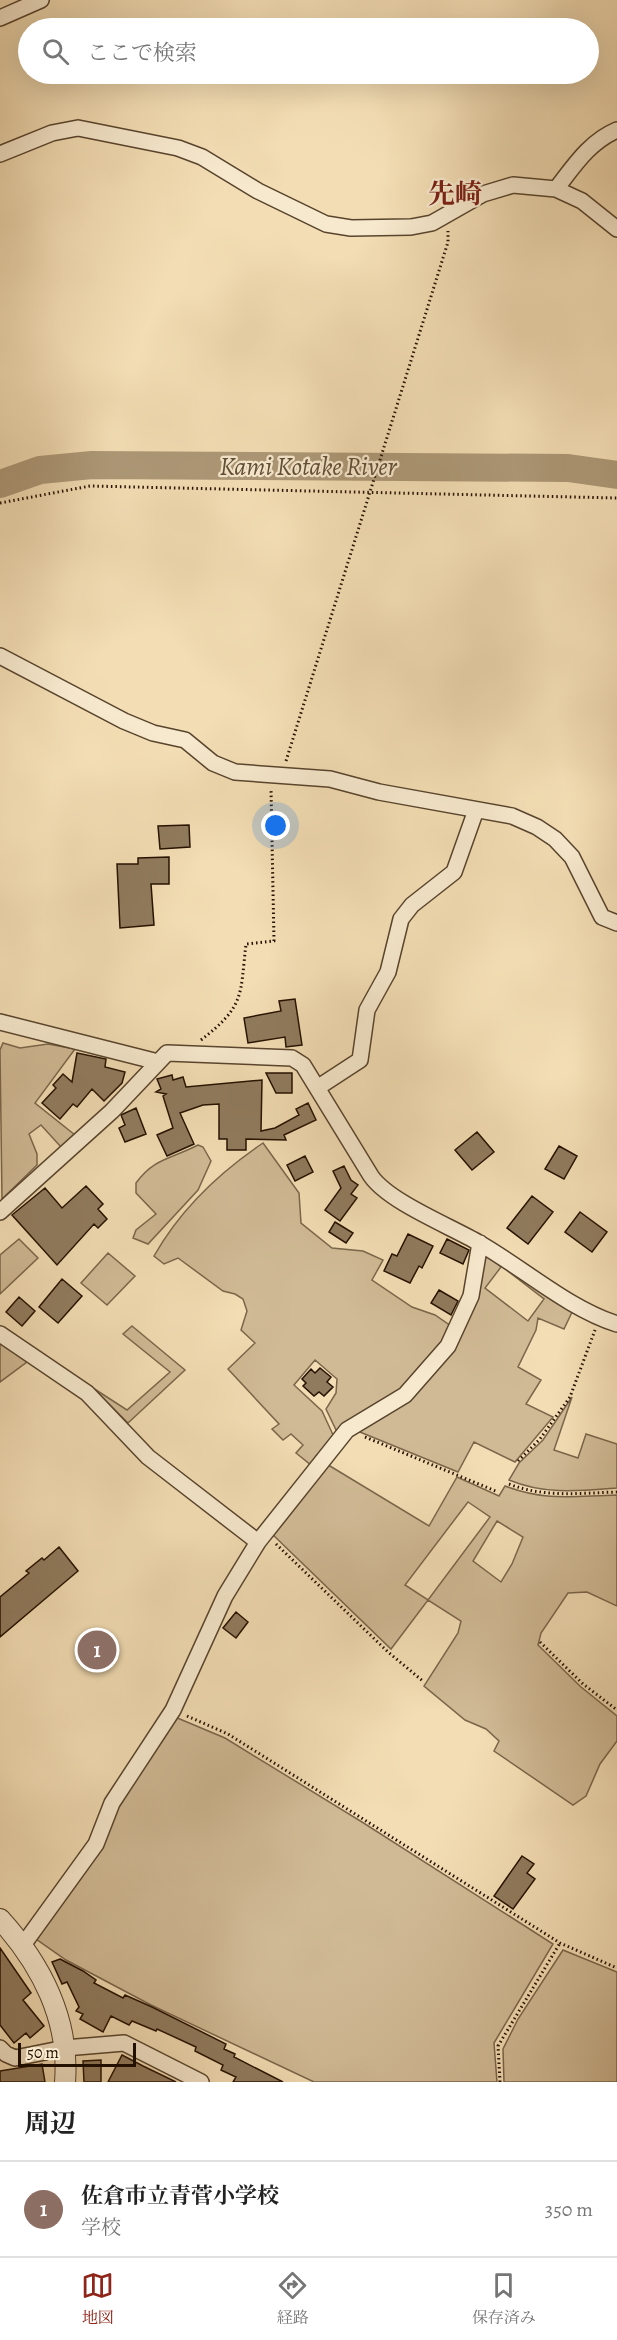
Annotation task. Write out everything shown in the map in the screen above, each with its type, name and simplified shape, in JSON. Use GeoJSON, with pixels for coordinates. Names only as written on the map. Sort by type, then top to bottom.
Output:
{"type":"FeatureCollection","features":[{"type":"Feature","properties":{"kind":"street"},"geometry":{"type":"LineString","coordinates":[[0,18],[41,0]]}},
{"type":"Feature","properties":{"kind":"street"},"geometry":{"type":"LineString","coordinates":[[0,154],[52,133],[78,128],[178,148],[202,157],[258,191],[326,224],[351,228],[411,227],[432,223],[483,194],[513,185],[556,189],[582,201],[617,229]]}},
{"type":"Feature","properties":{"kind":"street"},"geometry":{"type":"LineString","coordinates":[[556,189],[580,158],[601,137],[617,130]]}},
{"type":"Feature","properties":{"kind":"street"},"geometry":{"type":"LineString","coordinates":[[0,656],[123,721],[153,733],[185,741],[213,763],[235,772],[330,780],[379,792],[512,816],[537,827],[555,839],[572,857],[602,917],[617,923]]}},
{"type":"Feature","properties":{"kind":"street"},"geometry":{"type":"LineString","coordinates":[[317,1088],[360,1060],[367,1010],[388,972],[401,919],[412,905],[454,872],[476,810]]}},
{"type":"Feature","properties":{"kind":"street"},"geometry":{"type":"LineString","coordinates":[[0,1022],[158,1062]]}},
{"type":"Feature","properties":{"kind":"street"},"geometry":{"type":"LineString","coordinates":[[0,1212],[112,1111],[167,1053],[292,1058],[303,1065],[380,1187],[480,1243],[600,1317],[617,1324]]}},
{"type":"Feature","properties":{"kind":"street"},"geometry":{"type":"LineString","coordinates":[[23,1945],[96,1844],[112,1803],[173,1710],[225,1596],[261,1538],[346,1430],[405,1395],[439,1358],[471,1296],[480,1243]]}},
{"type":"Feature","properties":{"kind":"street"},"geometry":{"type":"LineString","coordinates":[[0,1334],[87,1393],[148,1457],[261,1538]]}},
{"type":"Feature","properties":{"kind":"street"},"geometry":{"type":"LineString","coordinates":[[0,1919],[23,1945],[52,2001],[66,2048],[64,2082]]}},
{"type":"Feature","properties":{"kind":"street"},"geometry":{"type":"LineString","coordinates":[[0,2048],[15,2058],[66,2048],[124,2043],[191,2080]]}},
{"type":"Feature","properties":{"kind":"path"},"geometry":{"type":"LineString","coordinates":[[183,1053],[235,1010],[241,991],[246,944],[274,940],[276,777],[371,491],[448,242],[448,215]]}},
{"type":"Feature","properties":{"kind":"path"},"geometry":{"type":"LineString","coordinates":[[0,503],[90,486],[617,498]]}},
{"type":"Feature","properties":{"kind":"path"},"geometry":{"type":"LineString","coordinates":[[518,1461],[540,1439],[570,1397],[600,1317]]}},
{"type":"Feature","properties":{"kind":"path"},"geometry":{"type":"LineString","coordinates":[[346,1430],[498,1492]]}},
{"type":"Feature","properties":{"kind":"path"},"geometry":{"type":"LineString","coordinates":[[509,1484],[546,1494],[617,1492]]}},
{"type":"Feature","properties":{"kind":"path"},"geometry":{"type":"LineString","coordinates":[[261,1538],[424,1682]]}},
{"type":"Feature","properties":{"kind":"path"},"geometry":{"type":"LineString","coordinates":[[540,1642],[583,1684],[617,1710]]}},
{"type":"Feature","properties":{"kind":"path"},"geometry":{"type":"LineString","coordinates":[[173,1710],[228,1734],[560,1943],[617,1968]]}},
{"type":"Feature","properties":{"kind":"path"},"geometry":{"type":"LineString","coordinates":[[500,2082],[498,2046],[560,1943]]}},
{"type":"Feature","properties":{"kind":"shaded area"},"geometry":{"type":"Polygon","coordinates":[[[3,1043],[20,1048],[48,1044],[75,1049],[35,1103],[75,1135],[61,1147],[41,1125],[29,1134],[37,1154],[37,1165],[2,1199],[0,1050],[3,1043]]]}},
{"type":"Feature","properties":{"kind":"shaded area"},"geometry":{"type":"Polygon","coordinates":[[[263,1143],[299,1193],[301,1223],[332,1248],[363,1251],[383,1260],[372,1280],[412,1307],[435,1315],[451,1326],[425,1372],[338,1434],[326,1409],[336,1393],[337,1379],[315,1360],[294,1385],[322,1411],[334,1437],[316,1456],[311,1465],[296,1453],[303,1445],[291,1434],[283,1440],[272,1429],[279,1424],[228,1369],[255,1343],[241,1330],[247,1311],[243,1299],[223,1291],[178,1258],[164,1264],[154,1256],[176,1223],[202,1193],[231,1166],[263,1143]]]}},
{"type":"Feature","properties":{"kind":"shaded area"},"geometry":{"type":"Polygon","coordinates":[[[198,1145],[203,1147],[211,1161],[198,1190],[148,1244],[133,1238],[136,1230],[156,1214],[136,1193],[136,1183],[149,1168],[198,1145]]]}},
{"type":"Feature","properties":{"kind":"shaded area"},"geometry":{"type":"Polygon","coordinates":[[[19,1239],[38,1258],[0,1294],[0,1255],[19,1239]]]}},
{"type":"Feature","properties":{"kind":"shaded area"},"geometry":{"type":"Polygon","coordinates":[[[108,1253],[135,1276],[107,1305],[81,1283],[108,1253]]]}},
{"type":"Feature","properties":{"kind":"shaded area"},"geometry":{"type":"Polygon","coordinates":[[[485,1253],[501,1267],[485,1288],[528,1321],[544,1299],[509,1272],[573,1310],[564,1329],[538,1318],[536,1330],[518,1367],[541,1380],[526,1404],[553,1417],[515,1462],[474,1442],[458,1472],[355,1430],[419,1388],[485,1253]]]}},
{"type":"Feature","properties":{"kind":"shaded area"},"geometry":{"type":"Polygon","coordinates":[[[132,1326],[185,1370],[128,1423],[93,1388],[127,1410],[170,1372],[123,1334],[132,1326]]]}},
{"type":"Feature","properties":{"kind":"shaded area"},"geometry":{"type":"Polygon","coordinates":[[[0,1339],[31,1359],[0,1382],[0,1339]]]}},
{"type":"Feature","properties":{"kind":"shaded area"},"geometry":{"type":"Polygon","coordinates":[[[572,1397],[554,1450],[578,1458],[586,1434],[617,1444],[617,1488],[549,1490],[509,1480],[519,1463],[543,1440],[572,1397]]]}},
{"type":"Feature","properties":{"kind":"shaded area"},"geometry":{"type":"Polygon","coordinates":[[[325,1463],[429,1526],[457,1477],[499,1496],[505,1486],[548,1496],[617,1495],[617,1606],[587,1592],[568,1593],[541,1633],[538,1645],[581,1687],[617,1716],[617,1741],[600,1764],[586,1796],[573,1805],[494,1751],[499,1741],[486,1729],[465,1720],[424,1686],[458,1633],[461,1621],[428,1600],[391,1649],[271,1533],[325,1463]],[[468,1502],[405,1585],[428,1600],[490,1517],[468,1502]],[[497,1521],[473,1561],[501,1582],[512,1564],[523,1537],[497,1521]]]}},
{"type":"Feature","properties":{"kind":"shaded area"},"geometry":{"type":"Polygon","coordinates":[[[175,1717],[225,1738],[553,1944],[494,2043],[497,2082],[314,2082],[151,2005],[66,1960],[36,1939],[116,1805],[175,1717]]]}},
{"type":"Feature","properties":{"kind":"shaded area"},"geometry":{"type":"Polygon","coordinates":[[[563,1950],[617,1972],[617,2082],[504,2082],[503,2049],[518,2019],[563,1950]]]}},
{"type":"Feature","properties":{"kind":"building"},"geometry":{"type":"Polygon","coordinates":[[[189,825],[190,847],[160,849],[158,826],[189,825]]]}},
{"type":"Feature","properties":{"kind":"building"},"geometry":{"type":"Polygon","coordinates":[[[169,857],[169,884],[151,884],[154,925],[120,928],[117,864],[138,864],[138,858],[169,857]]]}},
{"type":"Feature","properties":{"kind":"building"},"geometry":{"type":"Polygon","coordinates":[[[295,999],[302,1045],[286,1047],[285,1037],[248,1043],[244,1018],[281,1011],[279,1001],[295,999]]]}},
{"type":"Feature","properties":{"kind":"building"},"geometry":{"type":"Polygon","coordinates":[[[77,1053],[106,1059],[105,1067],[125,1072],[122,1083],[104,1101],[92,1089],[77,1107],[73,1104],[60,1119],[42,1103],[56,1088],[53,1085],[63,1074],[72,1082],[77,1053]]]}},
{"type":"Feature","properties":{"kind":"building"},"geometry":{"type":"Polygon","coordinates":[[[266,1073],[292,1073],[292,1093],[276,1093],[266,1073]]]}},
{"type":"Feature","properties":{"kind":"building"},"geometry":{"type":"Polygon","coordinates":[[[172,1075],[173,1080],[183,1077],[186,1087],[262,1080],[261,1131],[275,1128],[299,1115],[296,1109],[308,1103],[316,1120],[284,1135],[286,1140],[246,1139],[246,1150],[227,1150],[227,1139],[219,1139],[219,1104],[203,1105],[180,1113],[194,1144],[167,1156],[157,1135],[173,1128],[163,1096],[166,1094],[156,1092],[161,1089],[157,1079],[172,1075]]]}},
{"type":"Feature","properties":{"kind":"building"},"geometry":{"type":"Polygon","coordinates":[[[136,1108],[146,1134],[125,1142],[119,1128],[125,1125],[121,1115],[136,1108]]]}},
{"type":"Feature","properties":{"kind":"building"},"geometry":{"type":"Polygon","coordinates":[[[477,1132],[494,1152],[472,1170],[455,1150],[477,1132]]]}},
{"type":"Feature","properties":{"kind":"building"},"geometry":{"type":"Polygon","coordinates":[[[559,1146],[577,1156],[564,1179],[545,1169],[559,1146]]]}},
{"type":"Feature","properties":{"kind":"building"},"geometry":{"type":"Polygon","coordinates":[[[305,1156],[313,1172],[295,1181],[287,1165],[305,1156]]]}},
{"type":"Feature","properties":{"kind":"building"},"geometry":{"type":"Polygon","coordinates":[[[344,1166],[351,1180],[358,1185],[351,1194],[357,1198],[340,1221],[325,1210],[341,1188],[333,1171],[344,1166]]]}},
{"type":"Feature","properties":{"kind":"building"},"geometry":{"type":"Polygon","coordinates":[[[86,1186],[103,1204],[98,1209],[107,1219],[98,1228],[94,1224],[57,1265],[12,1215],[45,1188],[62,1208],[86,1186]]]}},
{"type":"Feature","properties":{"kind":"building"},"geometry":{"type":"Polygon","coordinates":[[[532,1196],[553,1212],[528,1244],[507,1228],[532,1196]]]}},
{"type":"Feature","properties":{"kind":"building"},"geometry":{"type":"Polygon","coordinates":[[[580,1212],[607,1232],[592,1252],[565,1232],[580,1212]]]}},
{"type":"Feature","properties":{"kind":"building"},"geometry":{"type":"Polygon","coordinates":[[[335,1222],[353,1233],[346,1243],[329,1232],[335,1222]]]}},
{"type":"Feature","properties":{"kind":"building"},"geometry":{"type":"Polygon","coordinates":[[[408,1234],[433,1246],[422,1268],[419,1266],[410,1283],[384,1271],[392,1254],[397,1256],[408,1234]]]}},
{"type":"Feature","properties":{"kind":"building"},"geometry":{"type":"Polygon","coordinates":[[[447,1239],[469,1250],[463,1264],[440,1253],[447,1239]]]}},
{"type":"Feature","properties":{"kind":"building"},"geometry":{"type":"Polygon","coordinates":[[[62,1279],[82,1296],[58,1323],[39,1307],[62,1279]]]}},
{"type":"Feature","properties":{"kind":"building"},"geometry":{"type":"Polygon","coordinates":[[[439,1290],[458,1301],[451,1315],[431,1303],[439,1290]]]}},
{"type":"Feature","properties":{"kind":"building"},"geometry":{"type":"Polygon","coordinates":[[[19,1297],[35,1311],[22,1326],[6,1312],[19,1297]]]}},
{"type":"Feature","properties":{"kind":"building"},"geometry":{"type":"Polygon","coordinates":[[[320,1368],[331,1377],[327,1382],[333,1387],[324,1396],[319,1392],[314,1396],[303,1386],[306,1383],[302,1379],[311,1369],[315,1373],[320,1368]]]}},
{"type":"Feature","properties":{"kind":"building"},"geometry":{"type":"Polygon","coordinates":[[[59,1547],[78,1571],[0,1637],[0,1597],[29,1573],[26,1571],[59,1547]]]}},
{"type":"Feature","properties":{"kind":"building"},"geometry":{"type":"Polygon","coordinates":[[[236,1612],[248,1622],[236,1638],[223,1628],[236,1612]]]}},
{"type":"Feature","properties":{"kind":"building"},"geometry":{"type":"Polygon","coordinates":[[[522,1856],[534,1864],[527,1873],[535,1879],[513,1909],[494,1896],[522,1856]]]}},
{"type":"Feature","properties":{"kind":"building"},"geometry":{"type":"Polygon","coordinates":[[[0,1948],[31,1993],[23,2000],[44,2026],[30,2038],[26,2033],[14,2043],[0,2025],[0,1948]]]}},
{"type":"Feature","properties":{"kind":"building"},"geometry":{"type":"Polygon","coordinates":[[[60,1959],[96,1980],[94,1983],[123,1998],[125,1995],[152,2007],[226,2044],[224,2049],[235,2054],[234,2057],[283,2082],[233,2082],[236,2077],[221,2070],[223,2065],[195,2051],[196,2047],[157,2029],[156,2031],[132,2021],[129,2025],[111,2016],[103,2032],[80,2019],[83,2014],[76,2011],[79,2007],[67,1982],[62,1984],[52,1962],[60,1959]]]}},
{"type":"Feature","properties":{"kind":"building"},"geometry":{"type":"Polygon","coordinates":[[[122,2055],[143,2066],[176,2082],[108,2082],[122,2055]]]}},
{"type":"Feature","properties":{"kind":"building"},"geometry":{"type":"Polygon","coordinates":[[[101,2060],[101,2082],[84,2082],[83,2061],[101,2060]]]}},
{"type":"Feature","properties":{"kind":"building"},"geometry":{"type":"Polygon","coordinates":[[[42,2064],[45,2082],[0,2082],[0,2071],[42,2064]]]}},
{"type":"Feature","properties":{"kind":"waterway","name":"Kami Kotake River"},"geometry":{"type":"LineString","coordinates":[[0,484],[40,470],[92,465],[568,468],[617,475]]}},
{"type":"Feature","properties":{"kind":"place","name":"佐倉市立青菅小学校"},"geometry":{"type":"Point","coordinates":[97,1650]}},
{"type":"Feature","properties":{"kind":"district","name":"先崎"},"geometry":{"type":"Point","coordinates":[455,194]}}]}
